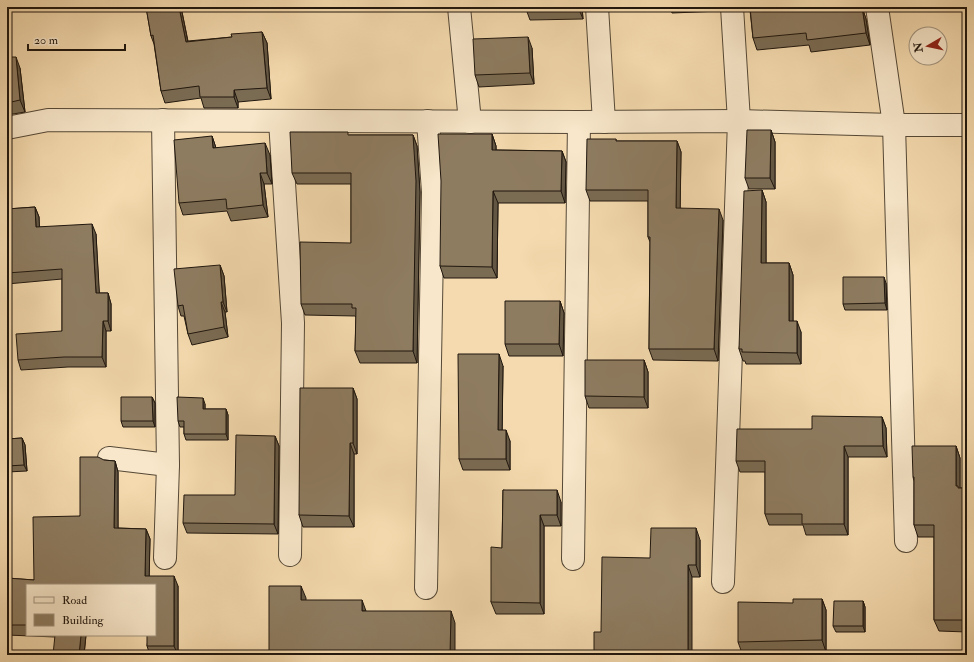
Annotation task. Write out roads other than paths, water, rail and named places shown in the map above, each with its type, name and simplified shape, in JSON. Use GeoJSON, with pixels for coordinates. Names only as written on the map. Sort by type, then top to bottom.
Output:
{"type":"FeatureCollection","features":[{"type":"Feature","properties":{"kind":"street"},"geometry":{"type":"LineString","coordinates":[[459,7],[470,122]]}},
{"type":"Feature","properties":{"kind":"street"},"geometry":{"type":"LineString","coordinates":[[597,7],[604,122]]}},
{"type":"Feature","properties":{"kind":"street"},"geometry":{"type":"LineString","coordinates":[[723,582],[739,120],[732,7]]}},
{"type":"Feature","properties":{"kind":"street"},"geometry":{"type":"LineString","coordinates":[[877,7],[894,125],[906,541]]}},
{"type":"Feature","properties":{"kind":"street"},"geometry":{"type":"LineString","coordinates":[[7,128],[48,120],[604,122],[739,120],[894,125],[967,125]]}},
{"type":"Feature","properties":{"kind":"street"},"geometry":{"type":"LineString","coordinates":[[163,120],[168,465],[165,558]]}},
{"type":"Feature","properties":{"kind":"street"},"geometry":{"type":"LineString","coordinates":[[280,121],[292,323],[290,555]]}},
{"type":"Feature","properties":{"kind":"street"},"geometry":{"type":"LineString","coordinates":[[426,588],[433,192],[428,121]]}},
{"type":"Feature","properties":{"kind":"street"},"geometry":{"type":"LineString","coordinates":[[573,559],[580,122]]}},
{"type":"Feature","properties":{"kind":"street"},"geometry":{"type":"LineString","coordinates":[[109,458],[168,465]]}}]}
